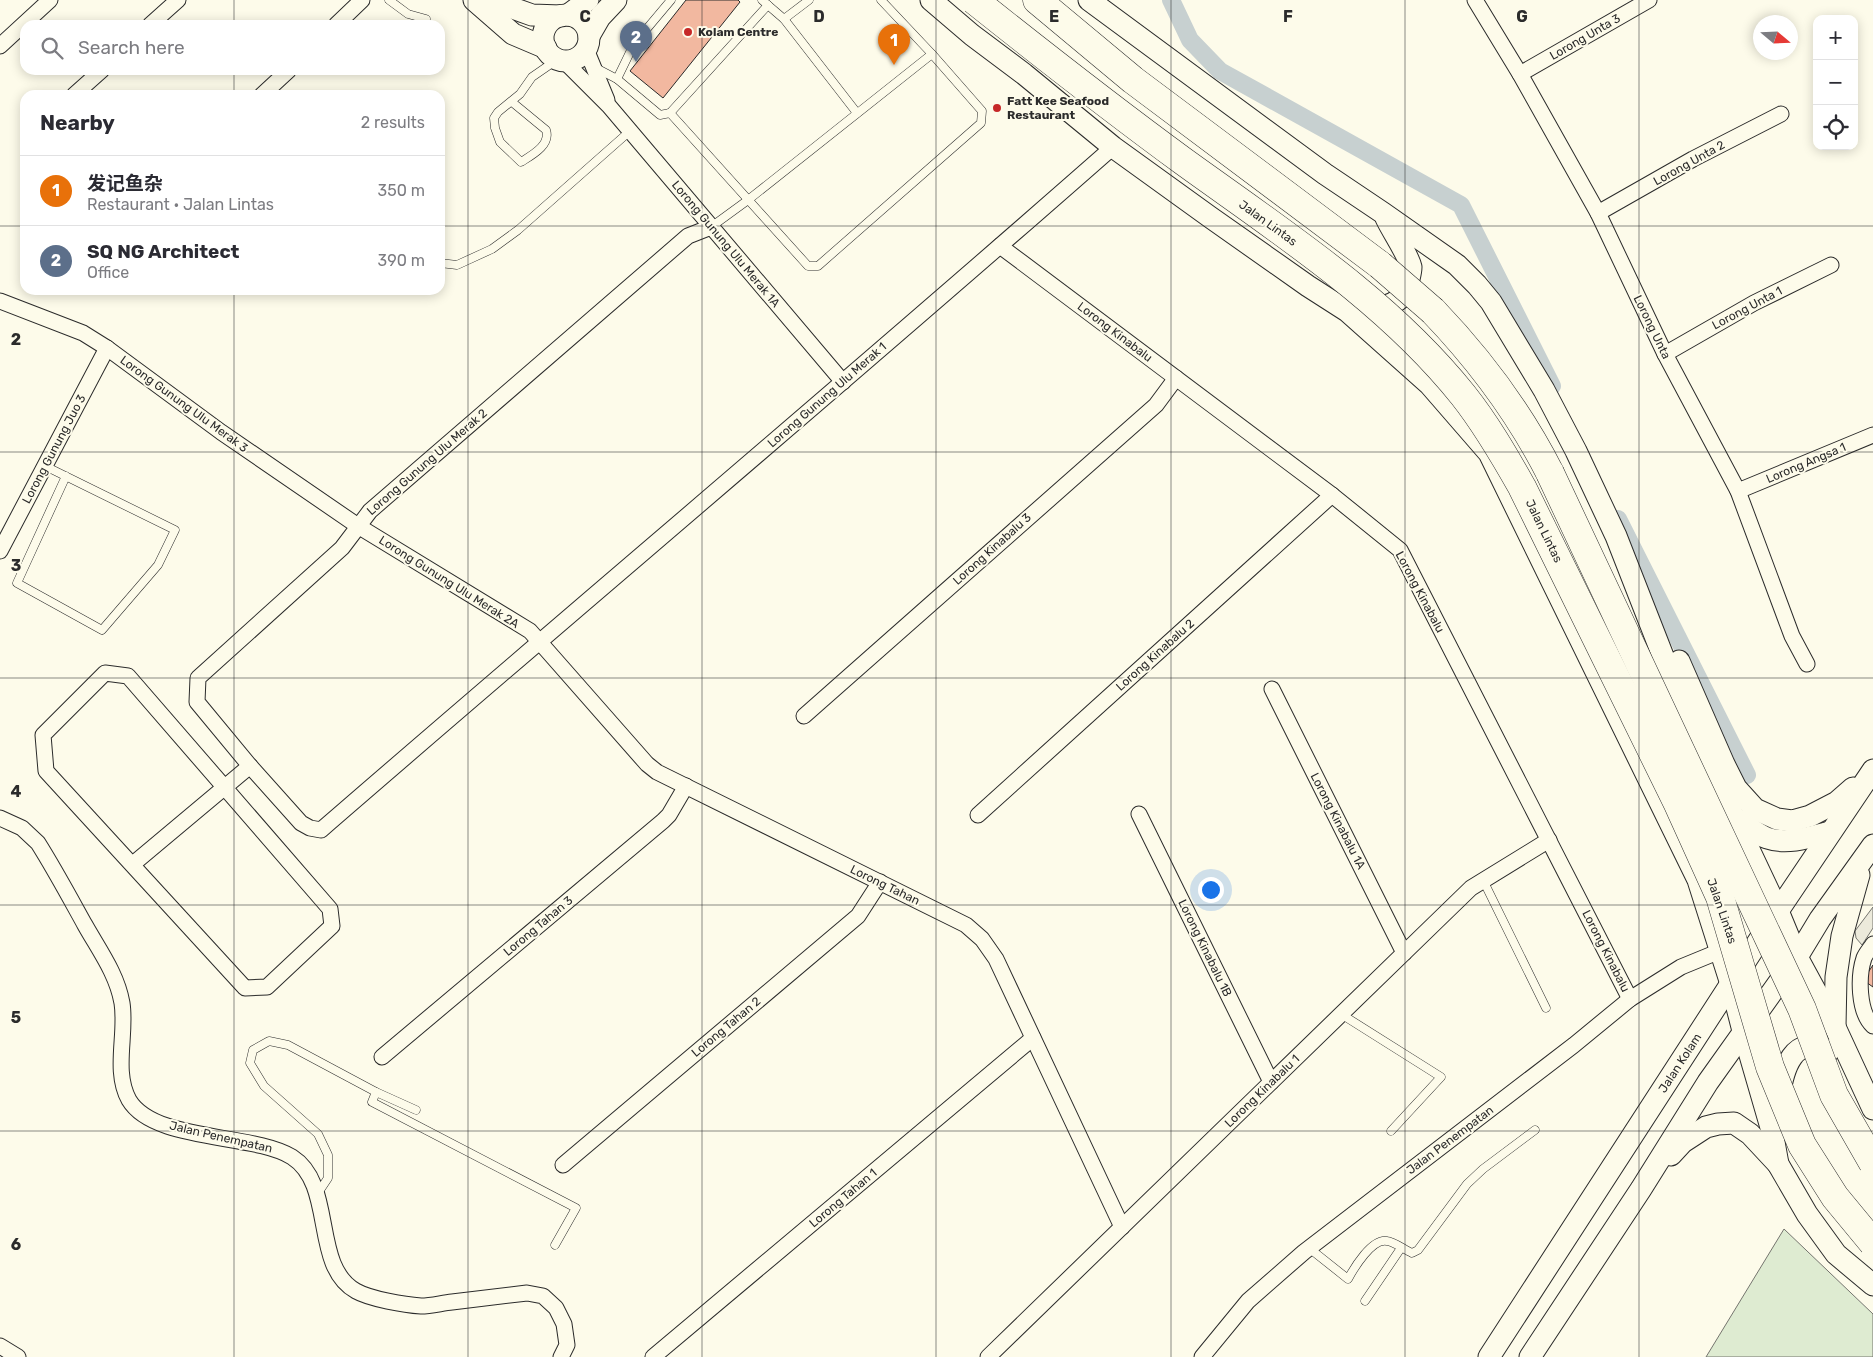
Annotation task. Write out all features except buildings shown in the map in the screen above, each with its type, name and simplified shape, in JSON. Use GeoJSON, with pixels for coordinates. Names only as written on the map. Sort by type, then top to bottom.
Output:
{"type":"FeatureCollection","features":[{"type":"Feature","properties":{"kind":"highway","name":"Jalan Lintas"},"geometry":{"type":"LineString","coordinates":[[974,0],[1132,124],[1347,281],[1424,351],[1463,395],[1500,448],[1522,487],[1677,802],[1720,897],[1770,1067],[1802,1145],[1835,1197],[1873,1243]]}},
{"type":"Feature","properties":{"kind":"highway"},"geometry":{"type":"LineString","coordinates":[[1037,0],[1133,80],[1380,265],[1454,332],[1497,385],[1533,440],[1550,473],[1802,1009],[1834,1095],[1873,1163]]}},
{"type":"Feature","properties":{"kind":"main road"},"geometry":{"type":"LineString","coordinates":[[474,0],[513,34],[556,56],[577,58],[600,17],[616,0]]}},
{"type":"Feature","properties":{"kind":"main road"},"geometry":{"type":"LineString","coordinates":[[490,0],[532,15],[565,15],[580,20],[584,24],[587,42]]}},
{"type":"Feature","properties":{"kind":"main road"},"geometry":{"type":"LineString","coordinates":[[556,56],[544,42],[546,28],[550,22],[588,0]]}},
{"type":"Feature","properties":{"kind":"main road","name":"Jalan Lintas"},"geometry":{"type":"LineString","coordinates":[[931,0],[1113,147],[1308,286],[1347,311],[1430,385],[1489,453],[1698,880],[1731,984],[1772,1132],[1778,1164]]}},
{"type":"Feature","properties":{"kind":"main road"},"geometry":{"type":"LineString","coordinates":[[1089,0],[1325,174],[1457,265],[1491,302],[1544,390],[1576,451],[1616,536],[1654,606],[1736,788],[1755,809],[1777,819],[1792,821],[1810,816],[1837,802],[1872,772]]}},
{"type":"Feature","properties":{"kind":"main road"},"geometry":{"type":"LineString","coordinates":[[1308,286],[1363,307],[1378,308],[1394,304],[1402,297],[1408,287],[1411,268],[1383,213]]}},
{"type":"Feature","properties":{"kind":"main road"},"geometry":{"type":"LineString","coordinates":[[1616,536],[1688,720],[1778,911],[1797,956],[1835,1027],[1871,1104]]}},
{"type":"Feature","properties":{"kind":"main road","name":"Jalan Kolam"},"geometry":{"type":"LineString","coordinates":[[1489,1357],[1778,911],[1872,772]]}},
{"type":"Feature","properties":{"kind":"main road"},"geometry":{"type":"LineString","coordinates":[[1733,816],[1765,838],[1800,839],[1830,832]]}},
{"type":"Feature","properties":{"kind":"main road"},"geometry":{"type":"LineString","coordinates":[[1530,1357],[1641,1189],[1696,1101],[1797,956],[1820,919],[1869,851]]}},
{"type":"Feature","properties":{"kind":"main road"},"geometry":{"type":"LineString","coordinates":[[1835,1027],[1836,977],[1842,936],[1869,851]]}},
{"type":"Feature","properties":{"kind":"main road"},"geometry":{"type":"LineString","coordinates":[[1772,1132],[1781,1084],[1788,1062],[1801,1048],[1816,1046],[1828,1050],[1871,1104]]}},
{"type":"Feature","properties":{"kind":"main road"},"geometry":{"type":"LineString","coordinates":[[1639,1125],[1678,1088],[1686,1085],[1693,1087],[1696,1101]]}},
{"type":"Feature","properties":{"kind":"main road"},"geometry":{"type":"LineString","coordinates":[[1641,1189],[1683,1142],[1706,1127],[1734,1123],[1750,1134],[1778,1164],[1807,1214],[1836,1254],[1873,1286]]}},
{"type":"Feature","properties":{"kind":"street"},"geometry":{"type":"LineString","coordinates":[[28,20],[50,0]]}},
{"type":"Feature","properties":{"kind":"street"},"geometry":{"type":"LineString","coordinates":[[156,20],[178,0]]}},
{"type":"Feature","properties":{"kind":"street"},"geometry":{"type":"LineString","coordinates":[[341,20],[362,0]]}},
{"type":"Feature","properties":{"kind":"street","name":"Lorong Unta"},"geometry":{"type":"LineString","coordinates":[[1475,0],[1520,74],[1598,213],[1665,354],[1738,491],[1792,636],[1807,664]]}},
{"type":"Feature","properties":{"kind":"street","name":"Lorong Unta 3"},"geometry":{"type":"LineString","coordinates":[[1520,74],[1649,0]]}},
{"type":"Feature","properties":{"kind":"street"},"geometry":{"type":"LineString","coordinates":[[0,46],[20,28]]}},
{"type":"Feature","properties":{"kind":"street","name":"Lorong Gunung Ulu Merak 1A"},"geometry":{"type":"LineString","coordinates":[[587,42],[609,106]]}},
{"type":"Feature","properties":{"kind":"street","name":"Lorong Gunung Ulu Merak 1A"},"geometry":{"type":"LineString","coordinates":[[556,56],[609,106],[843,382]]}},
{"type":"Feature","properties":{"kind":"street"},"geometry":{"type":"LineString","coordinates":[[80,90],[96,75]]}},
{"type":"Feature","properties":{"kind":"street"},"geometry":{"type":"LineString","coordinates":[[267,90],[284,75]]}},
{"type":"Feature","properties":{"kind":"street","name":"Lorong Unta 2"},"geometry":{"type":"LineString","coordinates":[[1598,213],[1693,159],[1781,114]]}},
{"type":"Feature","properties":{"kind":"street","name":"Lorong Gunung Ulu Merak 1"},"geometry":{"type":"LineString","coordinates":[[322,830],[539,640],[843,382],[1113,147]]}},
{"type":"Feature","properties":{"kind":"street","name":"Lorong Gunung Ulu Merak 2"},"geometry":{"type":"LineString","coordinates":[[322,830],[310,828],[301,823],[250,766],[197,702],[198,678],[342,548],[370,511],[688,236],[711,227]]}},
{"type":"Feature","properties":{"kind":"street","name":"Lorong Kinabalu"},"geometry":{"type":"LineString","coordinates":[[1000,246],[1332,495],[1400,550],[1630,999]]}},
{"type":"Feature","properties":{"kind":"street","name":"Lorong Unta 1"},"geometry":{"type":"LineString","coordinates":[[1665,354],[1754,303],[1831,265]]}},
{"type":"Feature","properties":{"kind":"street","name":"Lorong Gunung Ulu Merak 3"},"geometry":{"type":"LineString","coordinates":[[0,302],[83,333],[108,348],[221,432],[358,526]]}},
{"type":"Feature","properties":{"kind":"street","name":"Lorong Gunung Juo 3"},"geometry":{"type":"LineString","coordinates":[[0,551],[108,348]]}},
{"type":"Feature","properties":{"kind":"street","name":"Lorong Kinabalu 3"},"geometry":{"type":"LineString","coordinates":[[804,716],[1156,406],[1176,378]]}},
{"type":"Feature","properties":{"kind":"street","name":"Lorong Angsa 1"},"geometry":{"type":"LineString","coordinates":[[1738,491],[1873,435]]}},
{"type":"Feature","properties":{"kind":"street","name":"Lorong Kinabalu 2"},"geometry":{"type":"LineString","coordinates":[[978,815],[1332,495]]}},
{"type":"Feature","properties":{"kind":"street","name":"Lorong Gunung Ulu Merak 2A"},"geometry":{"type":"LineString","coordinates":[[358,526],[530,631],[539,640]]}},
{"type":"Feature","properties":{"kind":"street","name":"Lorong Tahan"},"geometry":{"type":"LineString","coordinates":[[539,640],[647,764],[657,772],[966,924],[982,940],[996,959],[1122,1227]]}},
{"type":"Feature","properties":{"kind":"street"},"geometry":{"type":"LineString","coordinates":[[104,673],[128,676],[330,910],[332,926],[266,986],[245,988],[133,864],[46,771],[43,735],[104,673]]}},
{"type":"Feature","properties":{"kind":"street","name":"Lorong Kinabalu 1A"},"geometry":{"type":"LineString","coordinates":[[1272,689],[1404,952]]}},
{"type":"Feature","properties":{"kind":"street"},"geometry":{"type":"LineString","coordinates":[[133,864],[250,766]]}},
{"type":"Feature","properties":{"kind":"street","name":"Lorong Tahan 3"},"geometry":{"type":"LineString","coordinates":[[382,1057],[663,821],[686,786]]}},
{"type":"Feature","properties":{"kind":"street","name":"Lorong Kinabalu 1B"},"geometry":{"type":"LineString","coordinates":[[1139,814],[1271,1082]]}},
{"type":"Feature","properties":{"kind":"street","name":"Jalan Penempatan"},"geometry":{"type":"LineString","coordinates":[[0,818],[22,828],[38,843],[113,973],[122,1003],[121,1067],[124,1086],[128,1098],[136,1110],[147,1117],[196,1133],[276,1150],[292,1157],[302,1165],[318,1193],[324,1228],[333,1262],[342,1278],[355,1291],[376,1298],[422,1306],[526,1292],[543,1296],[556,1308],[564,1324],[566,1345],[561,1357]]}},
{"type":"Feature","properties":{"kind":"street","name":"Lorong Kinabalu 1"},"geometry":{"type":"LineString","coordinates":[[988,1357],[1471,888],[1549,840]]}},
{"type":"Feature","properties":{"kind":"street","name":"Lorong Tahan 2"},"geometry":{"type":"LineString","coordinates":[[563,1165],[858,916],[880,882]]}},
{"type":"Feature","properties":{"kind":"street"},"geometry":{"type":"LineString","coordinates":[[1873,944],[1865,956],[1860,974],[1867,1001],[1869,1022],[1873,1026]]}},
{"type":"Feature","properties":{"kind":"street","name":"Jalan Penempatan"},"geometry":{"type":"LineString","coordinates":[[1202,1357],[1248,1301],[1309,1248],[1574,1045],[1630,999],[1681,967],[1720,951]]}},
{"type":"Feature","properties":{"kind":"street","name":"Lorong Tahan 1"},"geometry":{"type":"LineString","coordinates":[[653,1357],[1033,1038]]}},
{"type":"Feature","properties":{"kind":"street"},"geometry":{"type":"LineString","coordinates":[[0,1346],[18,1357]]}},
{"type":"Feature","properties":{"kind":"lane"},"geometry":{"type":"LineString","coordinates":[[389,0],[408,14],[426,19]]}},
{"type":"Feature","properties":{"kind":"lane"},"geometry":{"type":"LineString","coordinates":[[617,79],[634,44],[671,0]]}},
{"type":"Feature","properties":{"kind":"lane"},"geometry":{"type":"LineString","coordinates":[[784,19],[809,0]]}},
{"type":"Feature","properties":{"kind":"lane"},"geometry":{"type":"LineString","coordinates":[[670,113],[808,266],[818,266],[980,123],[982,110],[881,0]]}},
{"type":"Feature","properties":{"kind":"lane"},"geometry":{"type":"LineString","coordinates":[[595,68],[617,79],[660,115],[670,113],[765,2],[784,19],[857,113]]}},
{"type":"Feature","properties":{"kind":"lane"},"geometry":{"type":"LineString","coordinates":[[711,227],[748,200],[932,54]]}},
{"type":"Feature","properties":{"kind":"lane"},"geometry":{"type":"LineString","coordinates":[[512,102],[546,130],[548,135],[546,142],[521,162],[500,142],[494,118],[498,112],[512,102],[532,77],[556,56]]}},
{"type":"Feature","properties":{"kind":"lane"},"geometry":{"type":"LineString","coordinates":[[445,264],[457,265],[492,249],[518,230],[630,131]]}},
{"type":"Feature","properties":{"kind":"lane"},"geometry":{"type":"LineString","coordinates":[[45,466],[66,476],[176,530],[158,565],[102,630],[17,583],[66,476]]}},
{"type":"Feature","properties":{"kind":"lane"},"geometry":{"type":"LineString","coordinates":[[1483,880],[1546,1008]]}},
{"type":"Feature","properties":{"kind":"lane"},"geometry":{"type":"LineString","coordinates":[[1341,1014],[1441,1077],[1391,1131]]}},
{"type":"Feature","properties":{"kind":"lane"},"geometry":{"type":"LineString","coordinates":[[318,1193],[328,1178],[328,1155],[318,1134],[264,1086],[250,1063],[253,1050],[268,1041],[288,1045],[376,1092],[416,1110]]}},
{"type":"Feature","properties":{"kind":"lane"},"geometry":{"type":"LineString","coordinates":[[376,1092],[372,1102],[576,1208],[555,1245]]}},
{"type":"Feature","properties":{"kind":"lane"},"geometry":{"type":"LineString","coordinates":[[1309,1248],[1348,1279],[1364,1254],[1378,1242],[1386,1240],[1412,1253],[1418,1250],[1466,1184],[1535,1130]]}},
{"type":"Feature","properties":{"kind":"lane"},"geometry":{"type":"LineString","coordinates":[[1365,1301],[1401,1248]]}},
{"type":"Feature","properties":{"kind":"green space"},"geometry":{"type":"Polygon","coordinates":[[[1784,1229],[1873,1314],[1873,1357],[1706,1357],[1784,1229]]]}},
{"type":"Feature","properties":{"kind":"shaded area"},"geometry":{"type":"Polygon","coordinates":[[[1873,907],[1873,928],[1862,945],[1856,938],[1855,931],[1873,907]]]}},
{"type":"Feature","properties":{"kind":"waterway"},"geometry":{"type":"LineString","coordinates":[[1171,0],[1190,40],[1220,71],[1461,205],[1552,386]]}},
{"type":"Feature","properties":{"kind":"waterway"},"geometry":{"type":"LineString","coordinates":[[1618,519],[1747,775]]}},
{"type":"Feature","properties":{"kind":"place","name":"Kolam Centre"},"geometry":{"type":"Point","coordinates":[688,32]}},
{"type":"Feature","properties":{"kind":"place","name":"SQ NG Architect"},"geometry":{"type":"Point","coordinates":[636,62]}},
{"type":"Feature","properties":{"kind":"place","name":"发记鱼杂"},"geometry":{"type":"Point","coordinates":[894,65]}},
{"type":"Feature","properties":{"kind":"place","name":"Fatt Kee Seafood Restaurant"},"geometry":{"type":"Point","coordinates":[997,108]}}]}
